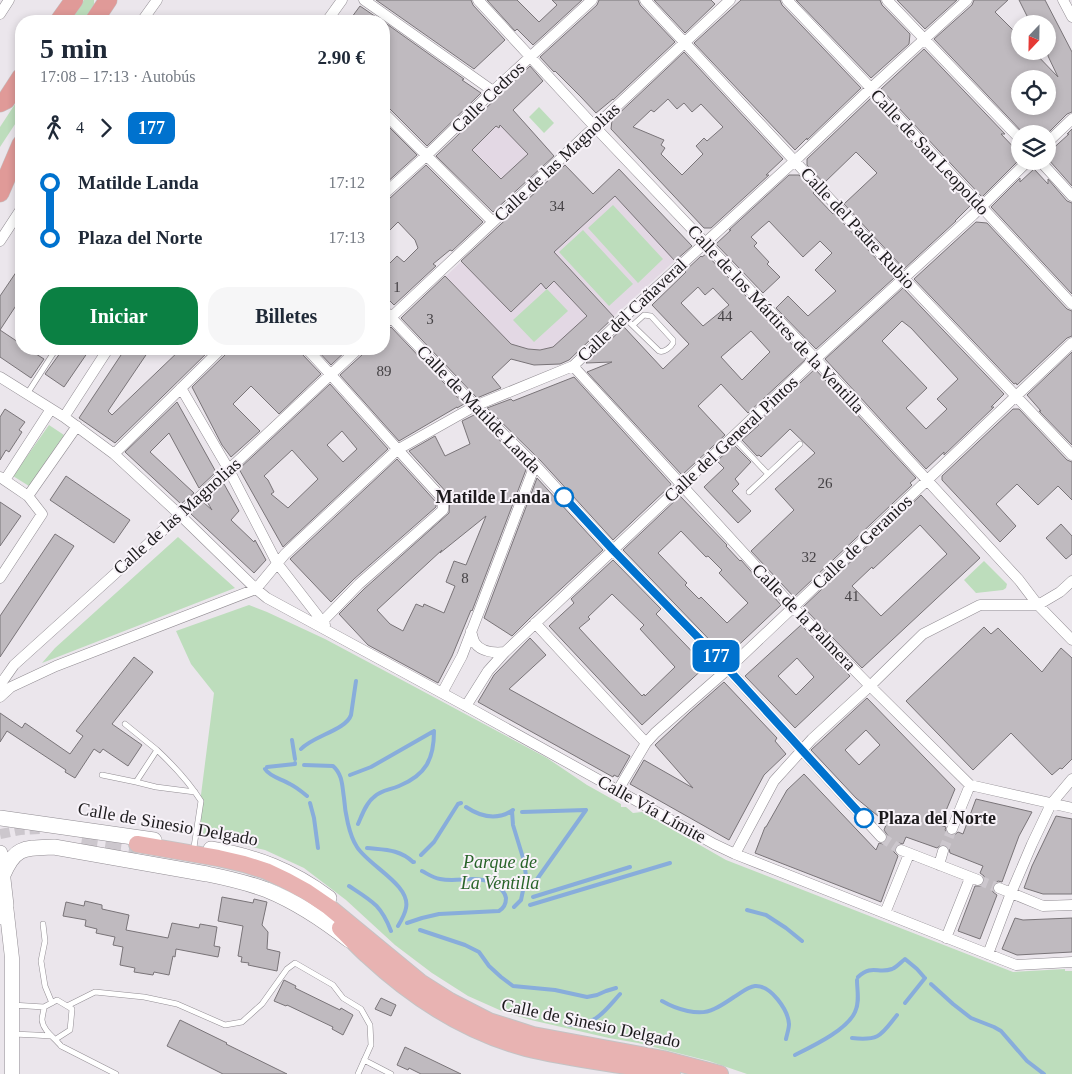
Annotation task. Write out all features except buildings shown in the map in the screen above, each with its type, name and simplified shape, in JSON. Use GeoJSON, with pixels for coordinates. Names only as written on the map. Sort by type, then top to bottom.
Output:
{"type":"FeatureCollection","features":[{"type":"Feature","properties":{"kind":"highway"},"geometry":{"type":"LineString","coordinates":[[63,15],[74,0]]}},
{"type":"Feature","properties":{"kind":"highway"},"geometry":{"type":"LineString","coordinates":[[98,15],[108,0]]}},
{"type":"Feature","properties":{"kind":"highway"},"geometry":{"type":"LineString","coordinates":[[3,102],[15,85]]}},
{"type":"Feature","properties":{"kind":"highway"},"geometry":{"type":"LineString","coordinates":[[0,192],[15,158]]}},
{"type":"Feature","properties":{"kind":"main road","name":"Calle de Sinesio Delgado"},"geometry":{"type":"LineString","coordinates":[[0,818],[231,852],[253,858],[287,871],[312,886],[336,904],[361,926],[371,950],[415,994],[481,1032],[526,1048],[672,1074]]}},
{"type":"Feature","properties":{"kind":"main road","name":"Calle de Sinesio Delgado"},"geometry":{"type":"LineString","coordinates":[[2,873],[16,853],[30,848],[54,847],[207,874],[252,885],[284,899],[371,950],[450,1002],[489,1021],[533,1034],[663,1059],[720,1074]]}},
{"type":"Feature","properties":{"kind":"main road"},"geometry":{"type":"LineString","coordinates":[[136,849],[231,869],[274,883],[322,912],[341,929],[371,950]]}},
{"type":"Feature","properties":{"kind":"main road"},"geometry":{"type":"LineString","coordinates":[[0,854],[3,911]]}},
{"type":"Feature","properties":{"kind":"street"},"geometry":{"type":"LineString","coordinates":[[0,14],[10,0]]}},
{"type":"Feature","properties":{"kind":"street"},"geometry":{"type":"LineString","coordinates":[[146,15],[157,0]]}},
{"type":"Feature","properties":{"kind":"street"},"geometry":{"type":"LineString","coordinates":[[331,15],[342,0]]}},
{"type":"Feature","properties":{"kind":"street"},"geometry":{"type":"LineString","coordinates":[[364,0],[386,15]]}},
{"type":"Feature","properties":{"kind":"street","name":"Calle de los Mártires de la Ventilla"},"geometry":{"type":"LineString","coordinates":[[478,0],[595,127],[816,359],[1018,580],[1038,605],[1072,640]]}},
{"type":"Feature","properties":{"kind":"street","name":"Calle Cedros"},"geometry":{"type":"LineString","coordinates":[[390,189],[493,90],[592,0]]}},
{"type":"Feature","properties":{"kind":"street","name":"Calle del Padre Rubio"},"geometry":{"type":"LineString","coordinates":[[646,0],[904,279],[1072,455]]}},
{"type":"Feature","properties":{"kind":"street","name":"Calle de las Magnolias"},"geometry":{"type":"LineString","coordinates":[[390,313],[493,222],[730,0]]}},
{"type":"Feature","properties":{"kind":"street","name":"Calle de San Leopoldo"},"geometry":{"type":"LineString","coordinates":[[787,0],[1072,304]]}},
{"type":"Feature","properties":{"kind":"street"},"geometry":{"type":"LineString","coordinates":[[887,0],[1011,130]]}},
{"type":"Feature","properties":{"kind":"street","name":"Calle del Cañaveral"},"geometry":{"type":"LineString","coordinates":[[256,589],[285,554],[397,450],[475,406],[572,366],[967,0]]}},
{"type":"Feature","properties":{"kind":"street"},"geometry":{"type":"LineString","coordinates":[[1063,0],[1072,17]]}},
{"type":"Feature","properties":{"kind":"street"},"geometry":{"type":"LineString","coordinates":[[390,18],[493,90]]}},
{"type":"Feature","properties":{"kind":"street"},"geometry":{"type":"LineString","coordinates":[[390,119],[493,222]]}},
{"type":"Feature","properties":{"kind":"street"},"geometry":{"type":"LineString","coordinates":[[1056,134],[1072,119]]}},
{"type":"Feature","properties":{"kind":"street","name":"Calle del General Pintos"},"geometry":{"type":"LineString","coordinates":[[466,706],[488,671],[505,652],[1019,170]]}},
{"type":"Feature","properties":{"kind":"street"},"geometry":{"type":"LineString","coordinates":[[1048,170],[1072,196]]}},
{"type":"Feature","properties":{"kind":"street"},"geometry":{"type":"LineString","coordinates":[[0,241],[15,218]]}},
{"type":"Feature","properties":{"kind":"street","name":"Calle de Matilde Landa"},"geometry":{"type":"LineString","coordinates":[[390,321],[535,465],[613,550],[728,669],[881,837]]}},
{"type":"Feature","properties":{"kind":"street","name":"Calle de Geranios"},"geometry":{"type":"LineString","coordinates":[[618,790],[646,743],[728,669],[1072,343]]}},
{"type":"Feature","properties":{"kind":"street"},"geometry":{"type":"LineString","coordinates":[[64,417],[104,355]]}},
{"type":"Feature","properties":{"kind":"street"},"geometry":{"type":"LineString","coordinates":[[114,454],[215,355]]}},
{"type":"Feature","properties":{"kind":"street"},"geometry":{"type":"LineString","coordinates":[[313,355],[443,499],[443,510],[359,584],[323,621]]}},
{"type":"Feature","properties":{"kind":"street","name":"Calle de las Magnolias"},"geometry":{"type":"LineString","coordinates":[[0,685],[14,665],[180,515],[352,355]]}},
{"type":"Feature","properties":{"kind":"street","name":"Calle de la Palmera"},"geometry":{"type":"LineString","coordinates":[[572,366],[793,607],[970,785]]}},
{"type":"Feature","properties":{"kind":"street","name":"Calle Vía Límite"},"geometry":{"type":"LineString","coordinates":[[0,377],[64,417],[114,454],[267,598],[735,854],[1016,965],[1072,962]]}},
{"type":"Feature","properties":{"kind":"street"},"geometry":{"type":"LineString","coordinates":[[182,388],[277,563],[330,632]]}},
{"type":"Feature","properties":{"kind":"street"},"geometry":{"type":"LineString","coordinates":[[0,578],[42,514],[28,496],[2,478],[51,409]]}},
{"type":"Feature","properties":{"kind":"street"},"geometry":{"type":"LineString","coordinates":[[28,496],[77,426]]}},
{"type":"Feature","properties":{"kind":"street"},"geometry":{"type":"LineString","coordinates":[[442,693],[462,656],[535,465]]}},
{"type":"Feature","properties":{"kind":"street"},"geometry":{"type":"LineString","coordinates":[[735,854],[774,782],[812,739],[923,634],[980,605],[1038,605],[1060,592],[1072,581]]}},
{"type":"Feature","properties":{"kind":"street"},"geometry":{"type":"LineString","coordinates":[[0,696],[10,687],[56,666],[256,589]]}},
{"type":"Feature","properties":{"kind":"street"},"geometry":{"type":"LineString","coordinates":[[535,623],[646,743]]}},
{"type":"Feature","properties":{"kind":"street"},"geometry":{"type":"LineString","coordinates":[[471,630],[474,642],[483,649],[493,653],[505,652]]}},
{"type":"Feature","properties":{"kind":"street"},"geometry":{"type":"LineString","coordinates":[[988,954],[1011,893],[1051,804],[1072,779]]}},
{"type":"Feature","properties":{"kind":"street"},"geometry":{"type":"LineString","coordinates":[[952,829],[970,785],[1072,808]]}},
{"type":"Feature","properties":{"kind":"street"},"geometry":{"type":"LineString","coordinates":[[939,865],[944,851]]}},
{"type":"Feature","properties":{"kind":"street"},"geometry":{"type":"LineString","coordinates":[[885,913],[905,852],[974,879],[946,938]]}},
{"type":"Feature","properties":{"kind":"street"},"geometry":{"type":"LineString","coordinates":[[999,888],[1043,906],[1072,905]]}},
{"type":"Feature","properties":{"kind":"street"},"geometry":{"type":"LineString","coordinates":[[3,911],[12,958],[12,1074]]}},
{"type":"Feature","properties":{"kind":"lane"},"geometry":{"type":"LineString","coordinates":[[624,317],[659,351],[664,351],[673,343],[673,340],[650,316],[644,315],[633,325]]}},
{"type":"Feature","properties":{"kind":"lane"},"geometry":{"type":"LineString","coordinates":[[27,394],[51,355]]}},
{"type":"Feature","properties":{"kind":"lane"},"geometry":{"type":"LineString","coordinates":[[733,437],[768,474]]}},
{"type":"Feature","properties":{"kind":"lane"},"geometry":{"type":"LineString","coordinates":[[749,492],[800,444]]}},
{"type":"Feature","properties":{"kind":"lane"},"geometry":{"type":"LineString","coordinates":[[125,724],[171,762],[201,801],[194,847]]}},
{"type":"Feature","properties":{"kind":"lane"},"geometry":{"type":"LineString","coordinates":[[136,782],[157,750]]}},
{"type":"Feature","properties":{"kind":"lane"},"geometry":{"type":"LineString","coordinates":[[102,775],[156,787],[195,792]]}},
{"type":"Feature","properties":{"kind":"lane"},"geometry":{"type":"LineString","coordinates":[[43,924],[45,941],[41,961],[45,986],[52,1003]]}},
{"type":"Feature","properties":{"kind":"lane"},"geometry":{"type":"LineString","coordinates":[[67,1006],[95,992],[144,997],[176,1004],[225,1025],[242,1022],[262,1004],[287,969],[295,962],[333,985],[343,998],[361,1009],[370,1025],[371,1045],[358,1074]]}},
{"type":"Feature","properties":{"kind":"lane"},"geometry":{"type":"LineString","coordinates":[[12,1005],[44,1007],[57,1000],[72,1009],[70,1030],[54,1038],[36,1034],[12,1034]]}},
{"type":"Feature","properties":{"kind":"lane"},"geometry":{"type":"LineString","coordinates":[[44,1007],[42,1021],[48,1033],[60,1046],[116,1074]]}},
{"type":"Feature","properties":{"kind":"lane"},"geometry":{"type":"LineString","coordinates":[[364,1060],[391,1074]]}},
{"type":"Feature","properties":{"kind":"shaded area"},"geometry":{"type":"Polygon","coordinates":[[[528,68],[542,83],[513,110],[552,153],[513,190],[457,135],[528,68]]]}},
{"type":"Feature","properties":{"kind":"shaded area"},"geometry":{"type":"Polygon","coordinates":[[[565,165],[593,194],[619,169],[691,246],[561,364],[534,365],[511,359],[492,377],[431,290],[565,165]]]}},
{"type":"Feature","properties":{"kind":"green space"},"geometry":{"type":"Polygon","coordinates":[[[84,0],[94,0],[94,5],[88,15],[74,15],[84,0]]]}},
{"type":"Feature","properties":{"kind":"green space"},"geometry":{"type":"Polygon","coordinates":[[[15,104],[15,124],[0,147],[0,127],[15,104]]]}},
{"type":"Feature","properties":{"kind":"green space"},"geometry":{"type":"Polygon","coordinates":[[[539,107],[554,123],[544,133],[529,117],[539,107]]]}},
{"type":"Feature","properties":{"kind":"green space"},"geometry":{"type":"Polygon","coordinates":[[[613,205],[663,259],[638,283],[588,228],[613,205]]]}},
{"type":"Feature","properties":{"kind":"green space"},"geometry":{"type":"Polygon","coordinates":[[[583,230],[633,284],[609,306],[559,252],[583,230]]]}},
{"type":"Feature","properties":{"kind":"green space"},"geometry":{"type":"Polygon","coordinates":[[[547,289],[568,311],[534,342],[513,320],[547,289]]]}},
{"type":"Feature","properties":{"kind":"green space"},"geometry":{"type":"Polygon","coordinates":[[[49,425],[64,435],[29,486],[13,476],[49,425]]]}},
{"type":"Feature","properties":{"kind":"green space"},"geometry":{"type":"Polygon","coordinates":[[[178,537],[235,588],[42,663],[55,648],[178,537]]]}},
{"type":"Feature","properties":{"kind":"green space"},"geometry":{"type":"Polygon","coordinates":[[[984,561],[1007,584],[1006,588],[976,593],[964,580],[984,561]]]}},
{"type":"Feature","properties":{"kind":"green space","name":"Parque de La Ventilla"},"geometry":{"type":"Polygon","coordinates":[[[249,605],[325,639],[415,687],[547,758],[587,785],[621,804],[621,807],[626,807],[633,813],[642,812],[726,860],[1013,972],[1065,969],[1065,971],[1072,971],[1072,1074],[747,1074],[709,1061],[638,1043],[531,1020],[504,1012],[468,996],[432,973],[395,945],[346,900],[304,868],[265,850],[196,834],[214,693],[191,664],[176,631],[249,605]]]}},
{"type":"Feature","properties":{"kind":"waterway"},"geometry":{"type":"LineString","coordinates":[[301,749],[306,744],[336,729],[348,720],[351,715],[356,681]]}},
{"type":"Feature","properties":{"kind":"waterway"},"geometry":{"type":"LineString","coordinates":[[350,775],[371,767],[434,731]]}},
{"type":"Feature","properties":{"kind":"waterway"},"geometry":{"type":"LineString","coordinates":[[358,824],[366,806],[371,800],[383,791],[408,782],[416,777],[427,765],[434,741],[434,731]]}},
{"type":"Feature","properties":{"kind":"waterway"},"geometry":{"type":"LineString","coordinates":[[292,740],[295,759]]}},
{"type":"Feature","properties":{"kind":"waterway"},"geometry":{"type":"LineString","coordinates":[[267,767],[295,763]]}},
{"type":"Feature","properties":{"kind":"waterway"},"geometry":{"type":"LineString","coordinates":[[304,765],[333,766],[339,773],[345,810],[354,842],[363,854],[396,884],[406,900],[406,908],[398,926]]}},
{"type":"Feature","properties":{"kind":"waterway"},"geometry":{"type":"LineString","coordinates":[[265,769],[270,774],[294,786],[307,796]]}},
{"type":"Feature","properties":{"kind":"waterway"},"geometry":{"type":"LineString","coordinates":[[310,803],[318,848]]}},
{"type":"Feature","properties":{"kind":"waterway"},"geometry":{"type":"LineString","coordinates":[[421,855],[434,842],[458,804],[461,803]]}},
{"type":"Feature","properties":{"kind":"waterway"},"geometry":{"type":"LineString","coordinates":[[466,807],[477,813],[495,817],[513,810]]}},
{"type":"Feature","properties":{"kind":"waterway"},"geometry":{"type":"LineString","coordinates":[[522,812],[586,810]]}},
{"type":"Feature","properties":{"kind":"waterway"},"geometry":{"type":"LineString","coordinates":[[535,882],[586,810]]}},
{"type":"Feature","properties":{"kind":"waterway"},"geometry":{"type":"LineString","coordinates":[[512,811],[513,825],[524,861],[526,876],[521,900],[514,907]]}},
{"type":"Feature","properties":{"kind":"waterway"},"geometry":{"type":"LineString","coordinates":[[367,848],[397,852],[414,862]]}},
{"type":"Feature","properties":{"kind":"waterway"},"geometry":{"type":"LineString","coordinates":[[530,905],[670,863]]}},
{"type":"Feature","properties":{"kind":"waterway"},"geometry":{"type":"LineString","coordinates":[[533,897],[630,867]]}},
{"type":"Feature","properties":{"kind":"waterway"},"geometry":{"type":"LineString","coordinates":[[407,923],[439,914],[499,911],[505,904],[506,898],[503,891],[490,882],[476,879],[440,879],[422,871]]}},
{"type":"Feature","properties":{"kind":"waterway"},"geometry":{"type":"LineString","coordinates":[[349,886],[375,904],[391,931]]}},
{"type":"Feature","properties":{"kind":"waterway"},"geometry":{"type":"LineString","coordinates":[[747,910],[766,915],[802,941]]}},
{"type":"Feature","properties":{"kind":"waterway"},"geometry":{"type":"LineString","coordinates":[[420,930],[465,945],[479,952],[489,966],[513,986],[555,990],[587,997],[616,988]]}},
{"type":"Feature","properties":{"kind":"waterway"},"geometry":{"type":"LineString","coordinates":[[858,977],[871,970],[892,969],[905,959],[924,977]]}},
{"type":"Feature","properties":{"kind":"waterway"},"geometry":{"type":"LineString","coordinates":[[905,1003],[925,978]]}},
{"type":"Feature","properties":{"kind":"waterway"},"geometry":{"type":"LineString","coordinates":[[795,1055],[829,1037],[851,1019],[857,1004],[857,980]]}},
{"type":"Feature","properties":{"kind":"waterway"},"geometry":{"type":"LineString","coordinates":[[931,984],[971,1018],[1001,1031],[1027,1061],[1044,1074]]}},
{"type":"Feature","properties":{"kind":"waterway"},"geometry":{"type":"LineString","coordinates":[[662,1001],[681,1009],[702,1012],[717,1008],[749,988],[761,987],[773,994],[786,1012],[789,1024],[786,1039]]}},
{"type":"Feature","properties":{"kind":"waterway"},"geometry":{"type":"LineString","coordinates":[[569,1025],[586,1023],[598,1017],[620,994]]}},
{"type":"Feature","properties":{"kind":"waterway"},"geometry":{"type":"LineString","coordinates":[[852,1038],[861,1039],[879,1035],[897,1015]]}},
{"type":"Feature","properties":{"kind":"tunnel"},"geometry":{"type":"LineString","coordinates":[[0,834],[20,830],[41,829]]}},
{"type":"Feature","properties":{"kind":"tunnel"},"geometry":{"type":"LineString","coordinates":[[943,851],[952,829]]}},
{"type":"Feature","properties":{"kind":"tunnel"},"geometry":{"type":"LineString","coordinates":[[881,837],[901,850]]}},
{"type":"Feature","properties":{"kind":"tunnel"},"geometry":{"type":"LineString","coordinates":[[81,845],[136,853]]}},
{"type":"Feature","properties":{"kind":"tunnel"},"geometry":{"type":"LineString","coordinates":[[978,880],[999,888]]}},
{"type":"Feature","properties":{"kind":"bus line","name":"177"},"geometry":{"type":"LineString","coordinates":[[564,497],[718,658],[864,818]]}},
{"type":"Feature","properties":{"kind":"place","name":"Matilde Landa"},"geometry":{"type":"Point","coordinates":[564,497]}},
{"type":"Feature","properties":{"kind":"place","name":"Plaza del Norte"},"geometry":{"type":"Point","coordinates":[864,818]}}]}
